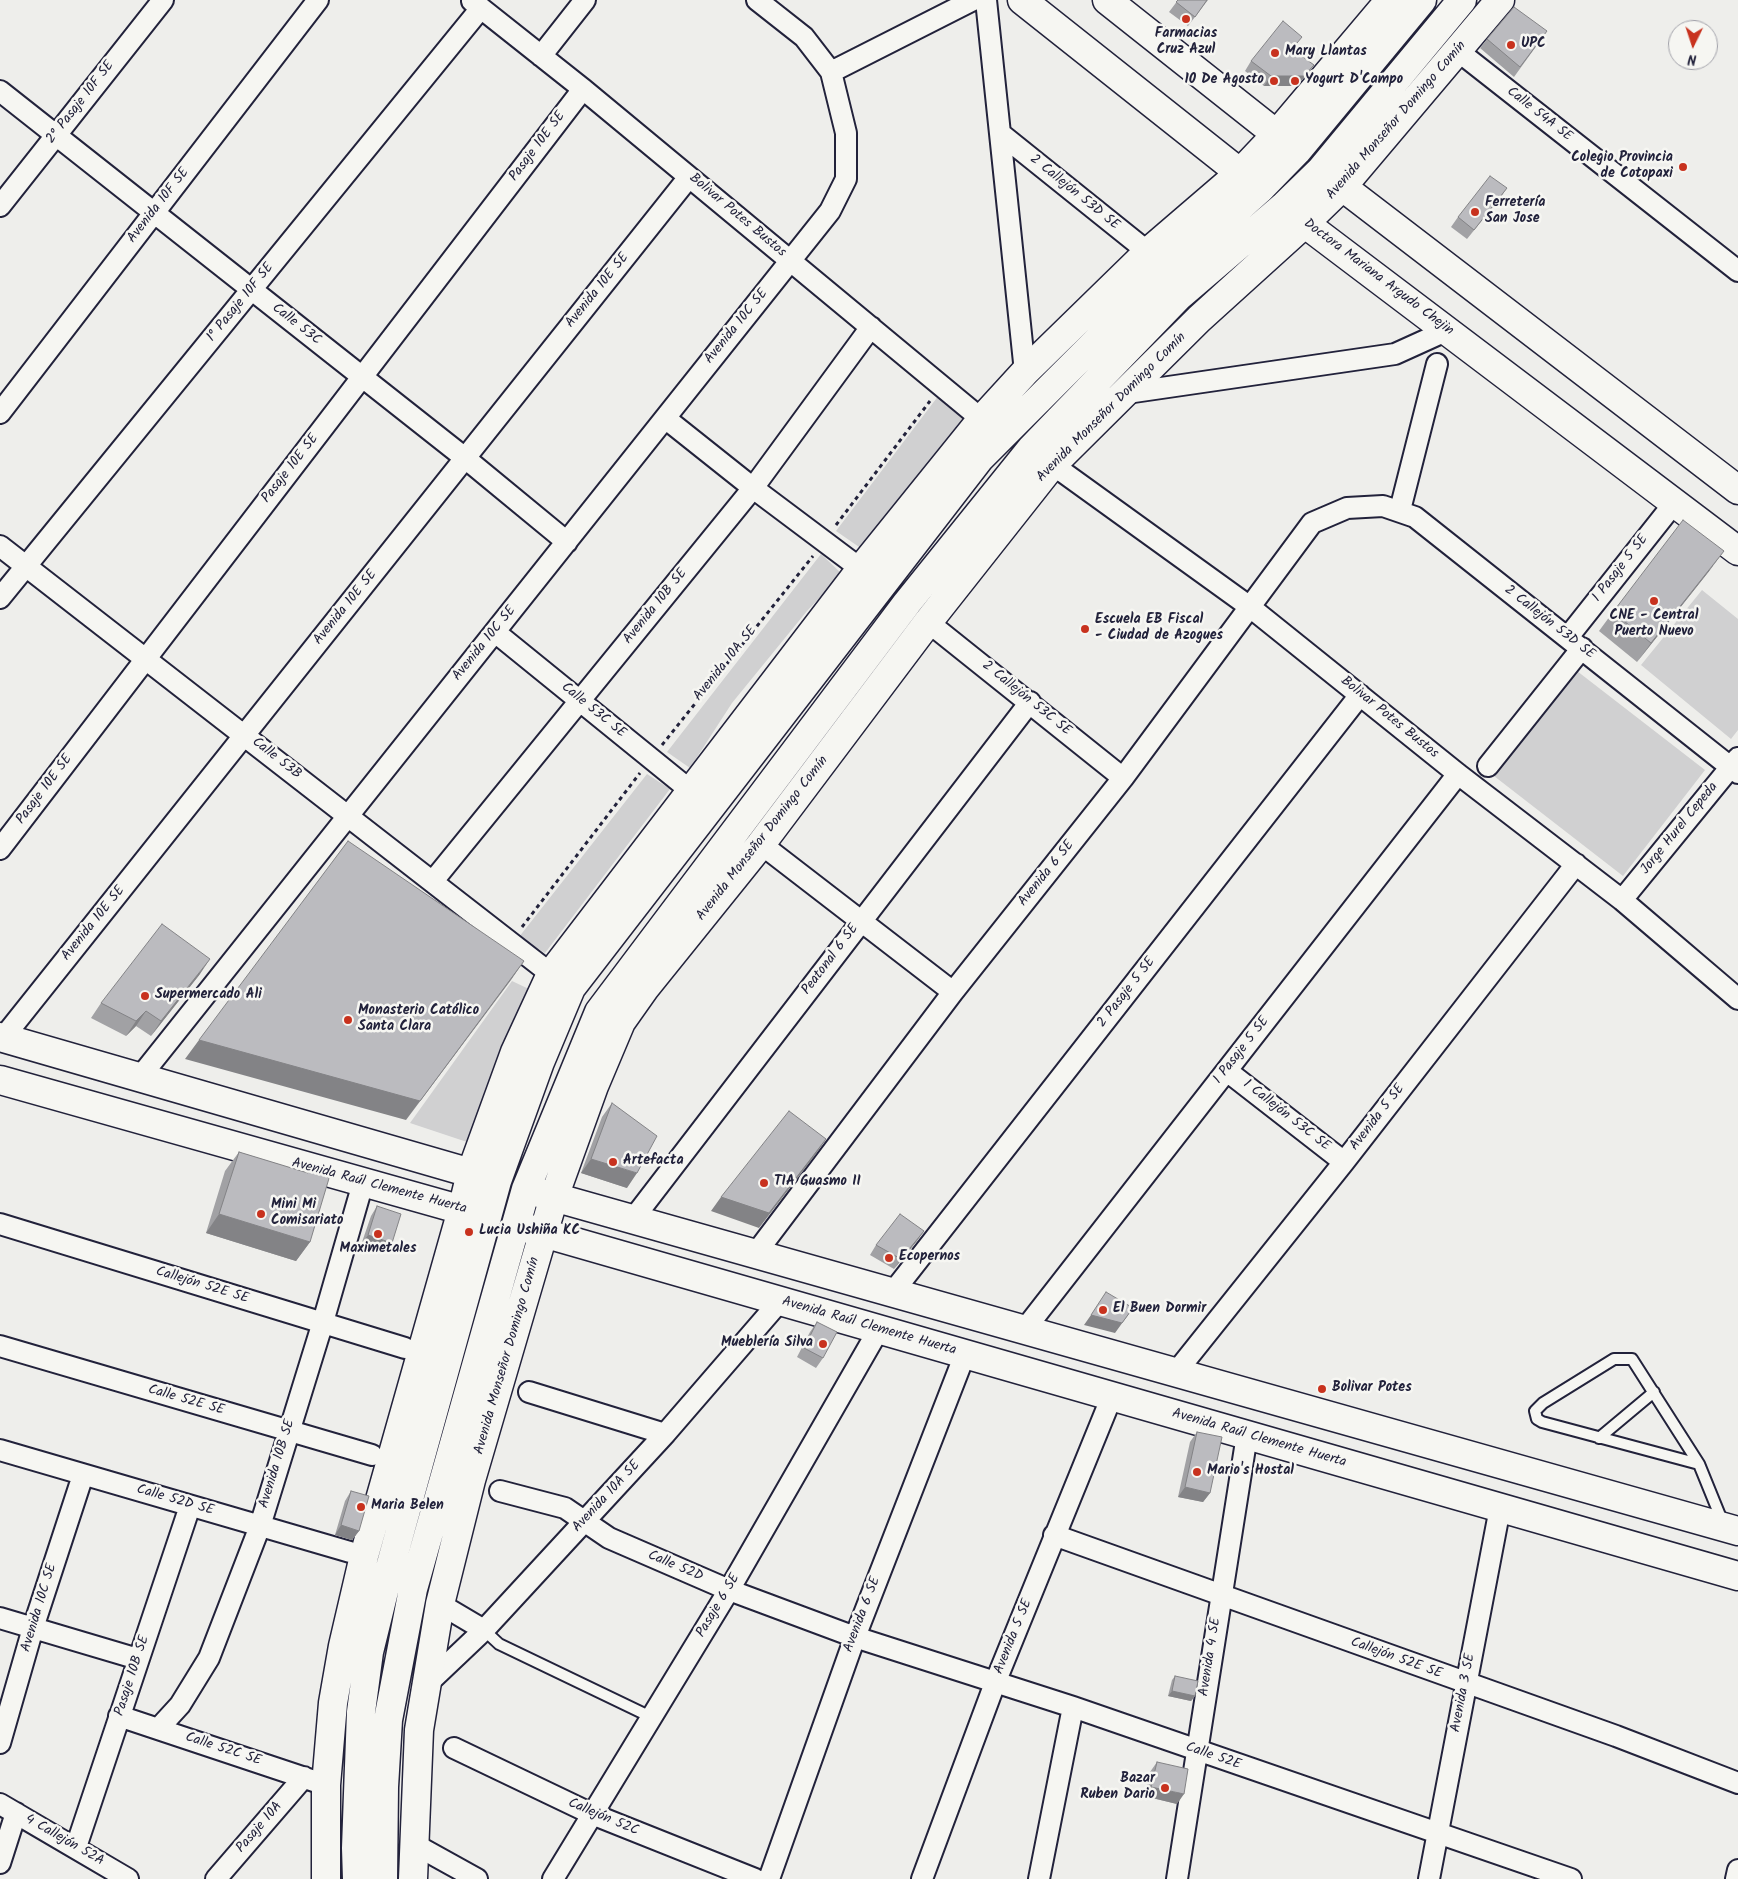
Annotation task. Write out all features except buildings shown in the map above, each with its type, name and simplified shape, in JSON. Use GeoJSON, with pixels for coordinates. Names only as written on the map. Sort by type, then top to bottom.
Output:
{"type":"FeatureCollection","features":[{"type":"Feature","properties":{"kind":"main road","name":"Doctora Mariana Argudo Chejin"},"geometry":{"type":"LineString","coordinates":[[1022,0],[1283,208],[1448,330],[1738,551]]}},
{"type":"Feature","properties":{"kind":"main road"},"geometry":{"type":"LineString","coordinates":[[1107,0],[1342,187],[1738,490]]}},
{"type":"Feature","properties":{"kind":"main road","name":"Avenida Monseñor Domingo Comín"},"geometry":{"type":"LineString","coordinates":[[1287,143],[1390,0]]}},
{"type":"Feature","properties":{"kind":"main road","name":"Avenida Monseñor Domingo Comín"},"geometry":{"type":"LineString","coordinates":[[383,1879],[384,1788],[388,1720],[413,1589],[427,1539],[540,1062],[571,988],[658,855],[691,791],[861,570],[992,427],[1161,277],[1422,0]]}},
{"type":"Feature","properties":{"kind":"main road","name":"Avenida Monseñor Domingo Comín"},"geometry":{"type":"LineString","coordinates":[[325,1866],[315,1781],[364,1556],[508,1199],[599,1012],[907,603],[1041,457],[1179,296],[1283,208],[1321,170],[1462,0]]}},
{"type":"Feature","properties":{"kind":"main road","name":"Avenida Monseñor Domingo Comín"},"geometry":{"type":"LineString","coordinates":[[357,1879],[356,1848],[361,1712],[370,1652],[388,1575],[508,1199],[594,1086],[621,1022],[645,988],[761,844],[928,622],[1041,457],[1127,393],[1199,319],[1342,187],[1500,0]]}},
{"type":"Feature","properties":{"kind":"main road","name":"Avenida Monseñor Domingo Comín"},"geometry":{"type":"LineString","coordinates":[[412,1879],[412,1843],[419,1730],[440,1604],[471,1480],[508,1199],[515,1052],[551,974],[658,855],[980,458],[992,427],[1025,372],[1148,252],[1250,181]]}},
{"type":"Feature","properties":{"kind":"main road","name":"Avenida Raúl Clemente Huerta"},"geometry":{"type":"LineString","coordinates":[[1,1039],[140,1077],[508,1199],[780,1301],[1738,1576]]}},
{"type":"Feature","properties":{"kind":"main road","name":"Avenida Raúl Clemente Huerta"},"geometry":{"type":"LineString","coordinates":[[0,1080],[363,1183],[508,1199],[633,1219],[1177,1371],[1733,1533]]}},
{"type":"Feature","properties":{"kind":"main road"},"geometry":{"type":"LineString","coordinates":[[427,1539],[454,1548]]}},
{"type":"Feature","properties":{"kind":"main road"},"geometry":{"type":"LineString","coordinates":[[343,1646],[370,1652]]}},
{"type":"Feature","properties":{"kind":"street","name":"2° Pasaje 10F SE"},"geometry":{"type":"LineString","coordinates":[[0,206],[163,0]]}},
{"type":"Feature","properties":{"kind":"street","name":"Avenida 10F SE"},"geometry":{"type":"LineString","coordinates":[[0,413],[318,0]]}},
{"type":"Feature","properties":{"kind":"street"},"geometry":{"type":"LineString","coordinates":[[541,56],[585,0]]}},
{"type":"Feature","properties":{"kind":"street"},"geometry":{"type":"LineString","coordinates":[[757,0],[804,37],[831,72],[972,0]]}},
{"type":"Feature","properties":{"kind":"street"},"geometry":{"type":"LineString","coordinates":[[986,0],[1025,372]]}},
{"type":"Feature","properties":{"kind":"street","name":"Bolivar Potes Bustos"},"geometry":{"type":"LineString","coordinates":[[476,4],[583,89],[992,427]]}},
{"type":"Feature","properties":{"kind":"street","name":"1° Pasaje 10F SE"},"geometry":{"type":"LineString","coordinates":[[0,598],[252,290],[476,4]]}},
{"type":"Feature","properties":{"kind":"street","name":"Calle 54A SE"},"geometry":{"type":"LineString","coordinates":[[1458,51],[1738,271]]}},
{"type":"Feature","properties":{"kind":"street","name":"Avenida 10C SE"},"geometry":{"type":"LineString","coordinates":[[140,1077],[830,211],[846,179],[846,133],[831,72]]}},
{"type":"Feature","properties":{"kind":"street","name":"Pasaje 10E SE"},"geometry":{"type":"LineString","coordinates":[[0,849],[583,89]]}},
{"type":"Feature","properties":{"kind":"street","name":"Calle 53C"},"geometry":{"type":"LineString","coordinates":[[0,91],[153,214],[465,458],[566,542]]}},
{"type":"Feature","properties":{"kind":"street","name":"2 Callejón 53D SE"},"geometry":{"type":"LineString","coordinates":[[1001,134],[1148,252]]}},
{"type":"Feature","properties":{"kind":"street","name":"Avenida 10E SE"},"geometry":{"type":"LineString","coordinates":[[1,1039],[689,177]]}},
{"type":"Feature","properties":{"kind":"street","name":"Avenida 10B SE"},"geometry":{"type":"LineString","coordinates":[[432,881],[753,488],[871,327]]}},
{"type":"Feature","properties":{"kind":"street"},"geometry":{"type":"LineString","coordinates":[[1127,393],[1395,354],[1448,330]]}},
{"type":"Feature","properties":{"kind":"street"},"geometry":{"type":"LineString","coordinates":[[1400,510],[1437,364]]}},
{"type":"Feature","properties":{"kind":"street"},"geometry":{"type":"LineString","coordinates":[[665,418],[861,570]]}},
{"type":"Feature","properties":{"kind":"street","name":"Bolivar Potes Bustos"},"geometry":{"type":"LineString","coordinates":[[1041,457],[1250,607],[1458,774],[1622,900],[1738,999]]}},
{"type":"Feature","properties":{"kind":"street","name":"1 Pasaje 5 SE"},"geometry":{"type":"LineString","coordinates":[[1488,766],[1675,502]]}},
{"type":"Feature","properties":{"kind":"street","name":"2 Callejón 53D SE"},"geometry":{"type":"LineString","coordinates":[[1347,508],[1383,506],[1400,510],[1415,517],[1736,766]]}},
{"type":"Feature","properties":{"kind":"street","name":"Avenida 6 SE"},"geometry":{"type":"LineString","coordinates":[[756,1253],[952,992],[1123,778],[1312,523],[1347,508]]}},
{"type":"Feature","properties":{"kind":"street","name":"Calle 53B"},"geometry":{"type":"LineString","coordinates":[[0,546],[551,974]]}},
{"type":"Feature","properties":{"kind":"street","name":"2 Callejón 53C SE"},"geometry":{"type":"LineString","coordinates":[[928,622],[1123,778]]}},
{"type":"Feature","properties":{"kind":"street","name":"Calle 53C SE"},"geometry":{"type":"LineString","coordinates":[[495,632],[691,791]]}},
{"type":"Feature","properties":{"kind":"street","name":"2 Pasaje 5 SE"},"geometry":{"type":"LineString","coordinates":[[893,1292],[1360,695]]}},
{"type":"Feature","properties":{"kind":"street","name":"Peatonal 6 SE"},"geometry":{"type":"LineString","coordinates":[[633,1219],[1030,702]]}},
{"type":"Feature","properties":{"kind":"street","name":"Jorge Hurel Cepeda"},"geometry":{"type":"LineString","coordinates":[[1622,900],[1736,766]]}},
{"type":"Feature","properties":{"kind":"street","name":"1 Pasaje 5 SE"},"geometry":{"type":"LineString","coordinates":[[1025,1329],[1458,774]]}},
{"type":"Feature","properties":{"kind":"street"},"geometry":{"type":"LineString","coordinates":[[761,844],[952,992]]}},
{"type":"Feature","properties":{"kind":"street","name":"Avenida 5 SE"},"geometry":{"type":"LineString","coordinates":[[1177,1371],[1344,1162],[1576,864]]}},
{"type":"Feature","properties":{"kind":"street","name":"1 Callejón 53C SE"},"geometry":{"type":"LineString","coordinates":[[1227,1071],[1344,1162]]}},
{"type":"Feature","properties":{"kind":"street","name":"Avenida 10B SE"},"geometry":{"type":"LineString","coordinates":[[158,1729],[180,1705],[209,1658],[260,1526],[323,1322],[363,1183]]}},
{"type":"Feature","properties":{"kind":"street","name":"Callejón 52E SE"},"geometry":{"type":"LineString","coordinates":[[0,1224],[405,1348]]}},
{"type":"Feature","properties":{"kind":"street","name":"Avenida 10A SE"},"geometry":{"type":"LineString","coordinates":[[426,1685],[484,1630],[584,1522],[665,1434],[780,1301]]}},
{"type":"Feature","properties":{"kind":"street","name":"Pasaje 6 SE"},"geometry":{"type":"LineString","coordinates":[[553,1879],[729,1590],[879,1329]]}},
{"type":"Feature","properties":{"kind":"street","name":"Calle 52E SE"},"geometry":{"type":"LineString","coordinates":[[0,1346],[372,1455]]}},
{"type":"Feature","properties":{"kind":"street","name":"Avenida 6 SE"},"geometry":{"type":"LineString","coordinates":[[769,1879],[855,1637],[965,1354]]}},
{"type":"Feature","properties":{"kind":"street"},"geometry":{"type":"LineString","coordinates":[[529,1392],[665,1434]]}},
{"type":"Feature","properties":{"kind":"street","name":"Avenida 5 SE"},"geometry":{"type":"LineString","coordinates":[[922,1879],[995,1683],[1112,1396]]}},
{"type":"Feature","properties":{"kind":"street","name":"Avenida 4 SE"},"geometry":{"type":"LineString","coordinates":[[1177,1879],[1247,1435]]}},
{"type":"Feature","properties":{"kind":"street","name":"Calle 52D SE"},"geometry":{"type":"LineString","coordinates":[[0,1450],[350,1552]]}},
{"type":"Feature","properties":{"kind":"street","name":"Avenida 10C SE"},"geometry":{"type":"LineString","coordinates":[[0,1743],[33,1628],[83,1474]]}},
{"type":"Feature","properties":{"kind":"street","name":"Calle 52D"},"geometry":{"type":"LineString","coordinates":[[500,1490],[558,1505],[572,1512],[609,1538],[729,1590],[855,1637]]}},
{"type":"Feature","properties":{"kind":"street","name":"Pasaje 10B SE"},"geometry":{"type":"LineString","coordinates":[[76,1847],[190,1506]]}},
{"type":"Feature","properties":{"kind":"street","name":"Avenida 3 SE"},"geometry":{"type":"LineString","coordinates":[[1429,1879],[1500,1508]]}},
{"type":"Feature","properties":{"kind":"street","name":"Callejón 52E SE"},"geometry":{"type":"LineString","coordinates":[[1054,1535],[1221,1594],[1466,1685],[1616,1736],[1738,1783]]}},
{"type":"Feature","properties":{"kind":"street"},"geometry":{"type":"LineString","coordinates":[[440,1604],[484,1630]]}},
{"type":"Feature","properties":{"kind":"street"},"geometry":{"type":"LineString","coordinates":[[0,1618],[138,1659]]}},
{"type":"Feature","properties":{"kind":"street","name":"Calle 52E"},"geometry":{"type":"LineString","coordinates":[[855,1637],[1073,1707],[1571,1879]]}},
{"type":"Feature","properties":{"kind":"street"},"geometry":{"type":"LineString","coordinates":[[1039,1879],[1073,1707]]}},
{"type":"Feature","properties":{"kind":"street","name":"Calle 52C SE"},"geometry":{"type":"LineString","coordinates":[[119,1716],[315,1781]]}},
{"type":"Feature","properties":{"kind":"street","name":"Callejón 52C"},"geometry":{"type":"LineString","coordinates":[[454,1748],[592,1814],[755,1879]]}},
{"type":"Feature","properties":{"kind":"street","name":"Pasaje 10A"},"geometry":{"type":"LineString","coordinates":[[216,1879],[315,1781]]}},
{"type":"Feature","properties":{"kind":"street"},"geometry":{"type":"LineString","coordinates":[[0,1863],[8,1809]]}},
{"type":"Feature","properties":{"kind":"street","name":"4 Callejón 52A"},"geometry":{"type":"LineString","coordinates":[[8,1809],[128,1879]]}},
{"type":"Feature","properties":{"kind":"street"},"geometry":{"type":"LineString","coordinates":[[412,1843],[477,1879]]}},
{"type":"Feature","properties":{"kind":"street"},"geometry":{"type":"LineString","coordinates":[[314,1879],[325,1866]]}},
{"type":"Feature","properties":{"kind":"street"},"geometry":{"type":"LineString","coordinates":[[1736,1879],[1738,1870]]}},
{"type":"Feature","properties":{"kind":"lane"},"geometry":{"type":"LineString","coordinates":[[1,1039],[440,1176]]}},
{"type":"Feature","properties":{"kind":"lane"},"geometry":{"type":"LineString","coordinates":[[1699,1464],[1542,1422],[1537,1419],[1535,1411],[1543,1403],[1620,1357],[1632,1359],[1636,1362],[1699,1464],[1733,1533]]}},
{"type":"Feature","properties":{"kind":"lane"},"geometry":{"type":"LineString","coordinates":[[1599,1438],[1654,1392]]}},
{"type":"Feature","properties":{"kind":"lane"},"geometry":{"type":"LineString","coordinates":[[1288,1416],[1733,1533]]}},
{"type":"Feature","properties":{"kind":"lane"},"geometry":{"type":"LineString","coordinates":[[484,1630],[499,1644],[652,1717]]}},
{"type":"Feature","properties":{"kind":"path","name":"Avenida 10A SE"},"geometry":{"type":"LineString","coordinates":[[510,941],[651,758],[824,543],[941,386]]}},
{"type":"Feature","properties":{"kind":"shaded area"},"geometry":{"type":"Polygon","coordinates":[[[939,395],[965,417],[862,549],[836,531],[939,395]]]}},
{"type":"Feature","properties":{"kind":"shaded area"},"geometry":{"type":"Polygon","coordinates":[[[821,554],[842,574],[807,611],[732,703],[690,768],[667,752],[821,554]]]}},
{"type":"Feature","properties":{"kind":"shaded area"},"geometry":{"type":"Polygon","coordinates":[[[1702,590],[1738,619],[1738,730],[1731,739],[1641,665],[1702,590]]]}},
{"type":"Feature","properties":{"kind":"shaded area"},"geometry":{"type":"Polygon","coordinates":[[[1577,671],[1705,770],[1623,876],[1494,776],[1577,671]]]}},
{"type":"Feature","properties":{"kind":"shaded area"},"geometry":{"type":"Polygon","coordinates":[[[647,774],[670,789],[545,953],[519,937],[647,774]]]}},
{"type":"Feature","properties":{"kind":"shaded area"},"geometry":{"type":"Polygon","coordinates":[[[512,981],[531,990],[496,1066],[467,1142],[410,1123],[512,981]]]}},
{"type":"Feature","properties":{"kind":"place","name":"Farmacias Cruz Azul"},"geometry":{"type":"Point","coordinates":[1186,19]}},
{"type":"Feature","properties":{"kind":"place","name":"UPC"},"geometry":{"type":"Point","coordinates":[1511,45]}},
{"type":"Feature","properties":{"kind":"place","name":"Mary Llantas"},"geometry":{"type":"Point","coordinates":[1275,53]}},
{"type":"Feature","properties":{"kind":"place","name":"10 De Agosto"},"geometry":{"type":"Point","coordinates":[1274,81]}},
{"type":"Feature","properties":{"kind":"place","name":"Yogurt D'Campo"},"geometry":{"type":"Point","coordinates":[1295,81]}},
{"type":"Feature","properties":{"kind":"place","name":"Colegio Provincia de Cotopaxi"},"geometry":{"type":"Point","coordinates":[1683,167]}},
{"type":"Feature","properties":{"kind":"place","name":"Ferretería San Jose"},"geometry":{"type":"Point","coordinates":[1475,212]}},
{"type":"Feature","properties":{"kind":"place","name":"CNE - Central Puerto Nuevo"},"geometry":{"type":"Point","coordinates":[1654,601]}},
{"type":"Feature","properties":{"kind":"place","name":"Escuela EB Fiscal - Ciudad de Azogues"},"geometry":{"type":"Point","coordinates":[1085,629]}},
{"type":"Feature","properties":{"kind":"place","name":"Supermercado Ali"},"geometry":{"type":"Point","coordinates":[145,996]}},
{"type":"Feature","properties":{"kind":"place","name":"Monasterio Católico Santa Clara"},"geometry":{"type":"Point","coordinates":[348,1020]}},
{"type":"Feature","properties":{"kind":"place","name":"Artefacta"},"geometry":{"type":"Point","coordinates":[613,1162]}},
{"type":"Feature","properties":{"kind":"place","name":"TIA Guasmo II"},"geometry":{"type":"Point","coordinates":[764,1183]}},
{"type":"Feature","properties":{"kind":"place","name":"Mini Mi Comisariato"},"geometry":{"type":"Point","coordinates":[261,1214]}},
{"type":"Feature","properties":{"kind":"place","name":"Lucia Ushiña KC"},"geometry":{"type":"Point","coordinates":[469,1232]}},
{"type":"Feature","properties":{"kind":"place","name":"Maximetales"},"geometry":{"type":"Point","coordinates":[378,1234]}},
{"type":"Feature","properties":{"kind":"place","name":"Ecopernos"},"geometry":{"type":"Point","coordinates":[889,1258]}},
{"type":"Feature","properties":{"kind":"place","name":"El Buen Dormir"},"geometry":{"type":"Point","coordinates":[1103,1310]}},
{"type":"Feature","properties":{"kind":"place","name":"Mueblería Silva"},"geometry":{"type":"Point","coordinates":[823,1344]}},
{"type":"Feature","properties":{"kind":"place","name":"Bolivar Potes"},"geometry":{"type":"Point","coordinates":[1322,1389]}},
{"type":"Feature","properties":{"kind":"place","name":"Mario's Hostal"},"geometry":{"type":"Point","coordinates":[1197,1472]}},
{"type":"Feature","properties":{"kind":"place","name":"Maria Belen"},"geometry":{"type":"Point","coordinates":[361,1507]}},
{"type":"Feature","properties":{"kind":"place","name":"Bazar Ruben Dario"},"geometry":{"type":"Point","coordinates":[1165,1788]}}]}
